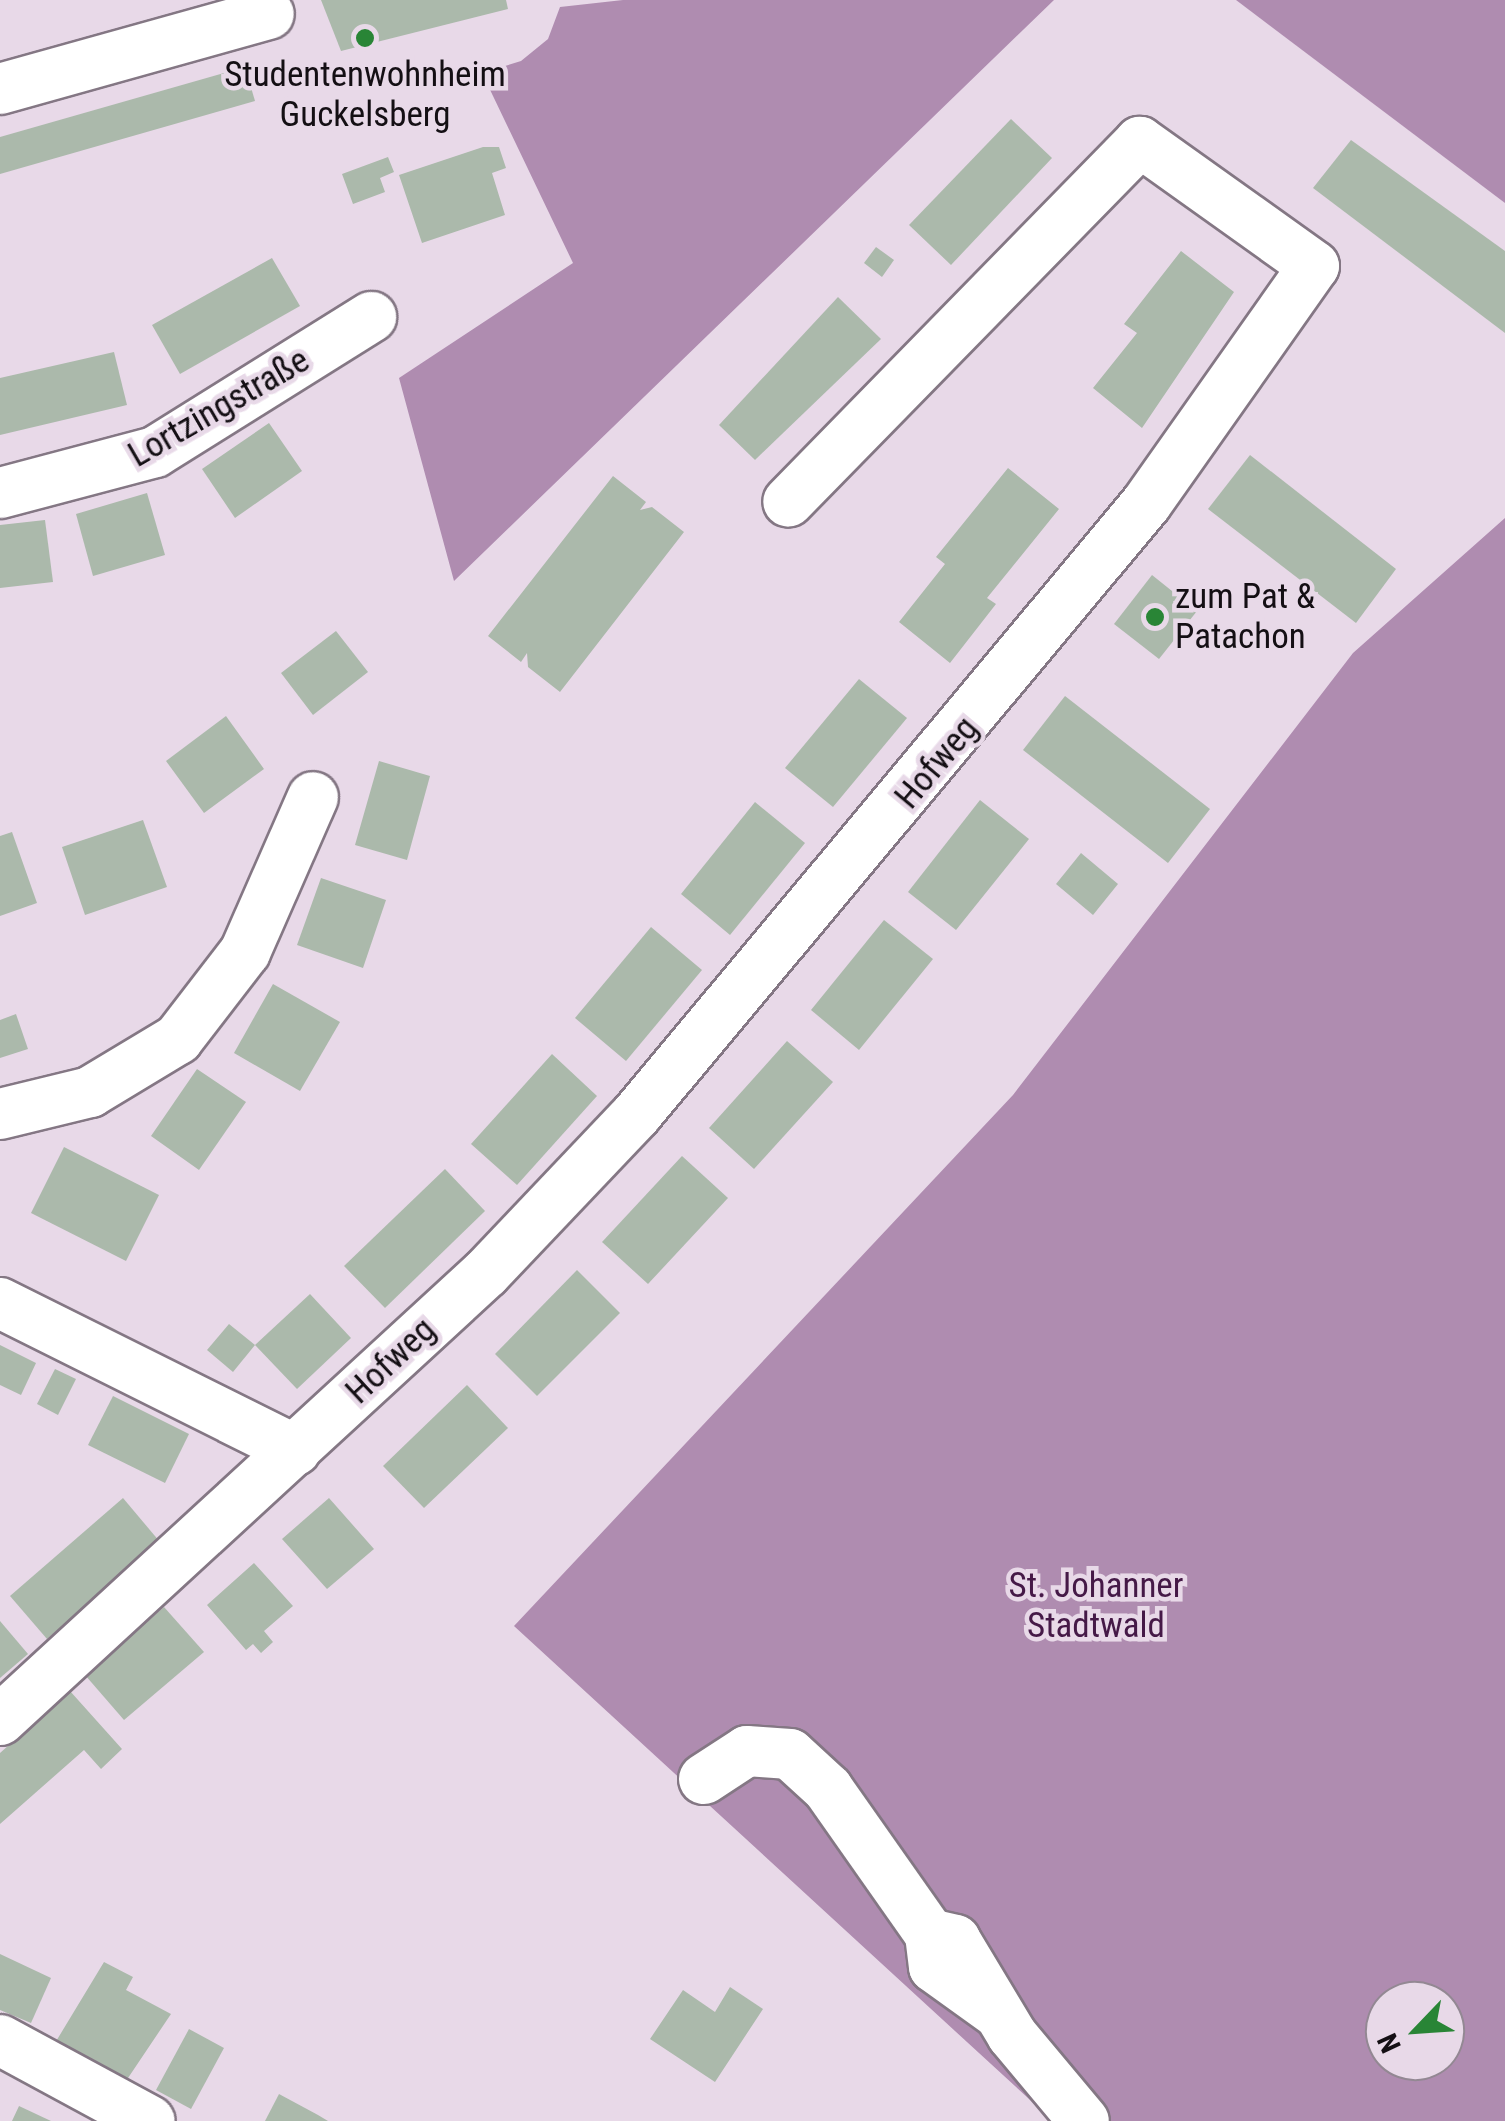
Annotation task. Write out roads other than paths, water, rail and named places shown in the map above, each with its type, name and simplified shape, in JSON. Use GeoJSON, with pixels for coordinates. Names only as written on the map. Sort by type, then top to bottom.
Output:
{"type":"FeatureCollection","features":[{"type":"Feature","properties":{"kind":"street"},"geometry":{"type":"LineString","coordinates":[[0,89],[269,14]]}},
{"type":"Feature","properties":{"kind":"street","name":"Hofweg"},"geometry":{"type":"LineString","coordinates":[[0,1720],[486,1273],[662,1085],[1146,504],[1314,266],[1140,142],[788,502]]}},
{"type":"Feature","properties":{"kind":"street","name":"Lortzingstraße"},"geometry":{"type":"LineString","coordinates":[[0,493],[155,452],[371,316]]}},
{"type":"Feature","properties":{"kind":"street"},"geometry":{"type":"LineString","coordinates":[[0,1114],[90,1092],[178,1039],[245,952],[313,796]]}},
{"type":"Feature","properties":{"kind":"street"},"geometry":{"type":"LineString","coordinates":[[0,1303],[294,1450]]}},
{"type":"Feature","properties":{"kind":"street"},"geometry":{"type":"LineString","coordinates":[[704,1779],[747,1751],[790,1754],[828,1789],[930,1934],[955,1940],[995,2011],[1084,2121]]}},
{"type":"Feature","properties":{"kind":"street"},"geometry":{"type":"LineString","coordinates":[[0,2040],[150,2121]]}},
{"type":"Feature","properties":{"kind":"place","name":"Studentenwohnheim Guckelsberg"},"geometry":{"type":"Point","coordinates":[365,38]}},
{"type":"Feature","properties":{"kind":"place","name":"zum Pat & Patachon"},"geometry":{"type":"Point","coordinates":[1155,617]}},
{"type":"Feature","properties":{"kind":"park label","name":"St. Johanner Stadtwald"},"geometry":{"type":"Point","coordinates":[1096,1606]}}]}
